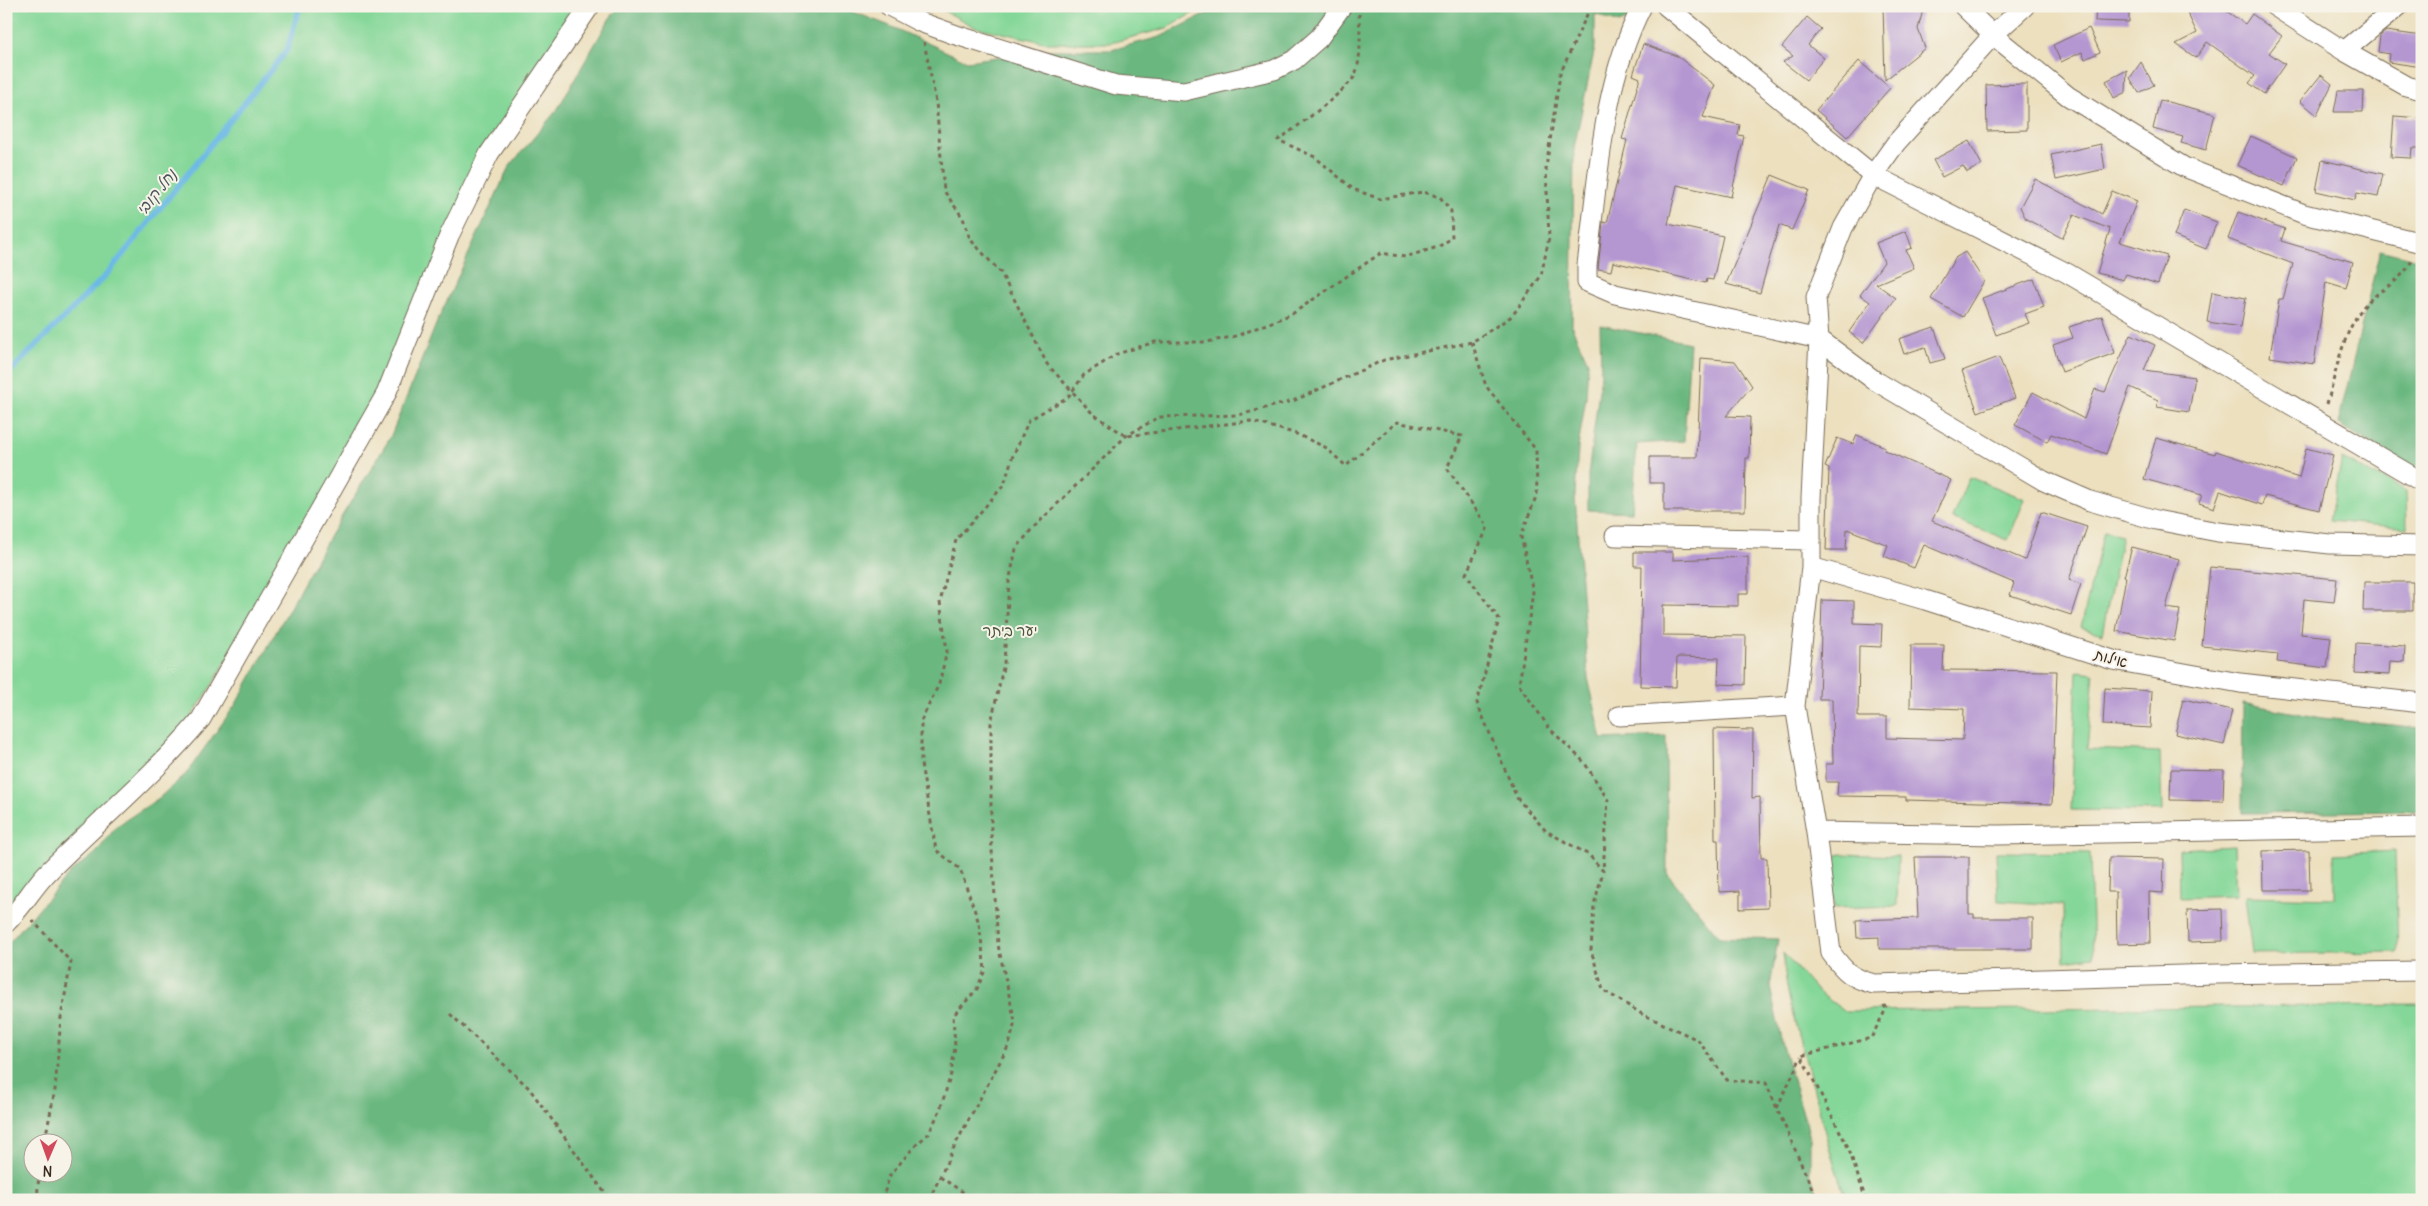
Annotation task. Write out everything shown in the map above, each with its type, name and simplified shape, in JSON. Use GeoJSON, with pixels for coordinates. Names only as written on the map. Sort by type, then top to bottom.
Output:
{"type":"FeatureCollection","features":[{"type":"Feature","properties":{"kind":"street"},"geometry":{"type":"LineString","coordinates":[[6,923],[21,909],[47,872],[172,755],[201,720],[386,394],[450,236],[489,154],[590,6]]}},
{"type":"Feature","properties":{"kind":"street"},"geometry":{"type":"LineString","coordinates":[[889,6],[920,22],[956,35],[1116,85],[1184,91],[1274,70],[1294,60],[1320,38],[1342,6]]}},
{"type":"Feature","properties":{"kind":"street"},"geometry":{"type":"LineString","coordinates":[[1642,6],[1634,23],[1614,84],[1603,137],[1587,265],[1587,282],[1615,294],[1819,339],[1874,380],[2044,481],[2090,501],[2156,520],[2218,532],[2330,544],[2422,546]]}},
{"type":"Feature","properties":{"kind":"street"},"geometry":{"type":"LineString","coordinates":[[1666,6],[1873,175],[2067,273],[2422,482]]}},
{"type":"Feature","properties":{"kind":"street"},"geometry":{"type":"LineString","coordinates":[[1963,6],[1993,36],[2068,96],[2184,167],[2304,214],[2421,243]]}},
{"type":"Feature","properties":{"kind":"street"},"geometry":{"type":"LineString","coordinates":[[2025,6],[1993,36],[1896,143],[1873,175],[1842,228],[1816,297],[1819,339],[1810,540],[1811,566],[1796,706],[1816,832],[1831,953],[1854,979],[1874,984],[2217,974],[2422,971]]}},
{"type":"Feature","properties":{"kind":"street"},"geometry":{"type":"LineString","coordinates":[[2274,6],[2344,51],[2406,86],[2422,90]]}},
{"type":"Feature","properties":{"kind":"street"},"geometry":{"type":"LineString","coordinates":[[2344,51],[2399,6]]}},
{"type":"Feature","properties":{"kind":"street"},"geometry":{"type":"LineString","coordinates":[[1615,536],[1810,540]]}},
{"type":"Feature","properties":{"kind":"street","name":"אילות"},"geometry":{"type":"LineString","coordinates":[[1811,566],[2113,660],[2240,683],[2422,703]]}},
{"type":"Feature","properties":{"kind":"street"},"geometry":{"type":"LineString","coordinates":[[1619,716],[1796,706]]}},
{"type":"Feature","properties":{"kind":"street"},"geometry":{"type":"LineString","coordinates":[[1816,832],[1998,835],[2422,827]]}},
{"type":"Feature","properties":{"kind":"path"},"geometry":{"type":"LineString","coordinates":[[882,1200],[890,1175],[913,1148],[929,1133],[940,1110],[951,1074],[955,1047],[953,1016],[977,989],[986,970],[979,924],[960,869],[936,850],[921,764],[921,721],[939,684],[947,651],[940,602],[949,561],[956,540],[1004,485],[1012,458],[1028,420],[1068,397],[1084,375],[1117,354],[1155,342],[1207,342],[1236,336],[1292,314],[1381,253],[1405,257],[1438,247],[1452,238],[1451,211],[1440,197],[1422,192],[1380,199],[1353,189],[1315,157],[1278,140],[1307,121],[1355,77],[1360,37],[1359,6]]}},
{"type":"Feature","properties":{"kind":"path"},"geometry":{"type":"LineString","coordinates":[[929,1200],[1009,1045],[1015,1022],[998,945],[991,816],[991,723],[1004,663],[1009,582],[1016,550],[1031,530],[1126,436],[1159,417],[1240,415],[1293,401],[1384,360],[1472,342],[1512,316],[1541,276],[1549,238],[1546,168],[1560,74],[1591,6]]}},
{"type":"Feature","properties":{"kind":"path"},"geometry":{"type":"LineString","coordinates":[[920,22],[936,102],[944,191],[963,218],[970,239],[1001,272],[1047,364],[1093,414],[1126,436],[1250,421],[1302,436],[1325,448],[1346,466],[1396,422],[1462,436],[1447,468],[1488,527],[1466,574],[1500,619],[1477,703],[1517,798],[1546,831],[1589,855],[1603,871]]}},
{"type":"Feature","properties":{"kind":"path"},"geometry":{"type":"LineString","coordinates":[[2322,424],[2346,337],[2361,309],[2406,273],[2421,243]]}},
{"type":"Feature","properties":{"kind":"path"},"geometry":{"type":"LineString","coordinates":[[1472,342],[1486,386],[1536,450],[1537,494],[1521,536],[1533,592],[1519,685],[1550,729],[1584,762],[1608,800],[1603,871],[1594,905],[1591,950],[1603,990],[1642,1014],[1698,1040],[1727,1080],[1766,1083],[1817,1200]]}},
{"type":"Feature","properties":{"kind":"path"},"geometry":{"type":"LineString","coordinates":[[21,909],[71,962],[60,1017],[55,1090],[46,1134]]}},
{"type":"Feature","properties":{"kind":"path"},"geometry":{"type":"LineString","coordinates":[[1801,1056],[1871,1038],[1886,1009],[1874,984]]}},
{"type":"Feature","properties":{"kind":"path"},"geometry":{"type":"LineString","coordinates":[[450,1014],[529,1088],[610,1200]]}},
{"type":"Feature","properties":{"kind":"path"},"geometry":{"type":"LineString","coordinates":[[1777,1108],[1801,1056]]}},
{"type":"Feature","properties":{"kind":"path"},"geometry":{"type":"LineString","coordinates":[[1801,1056],[1848,1147],[1866,1200]]}},
{"type":"Feature","properties":{"kind":"path"},"geometry":{"type":"LineString","coordinates":[[940,1176],[976,1200]]}},
{"type":"Feature","properties":{"kind":"path"},"geometry":{"type":"LineString","coordinates":[[36,1200],[38,1184]]}},
{"type":"Feature","properties":{"kind":"green space"},"geometry":{"type":"Polygon","coordinates":[[[6,6],[583,6],[529,86],[363,430],[209,690],[164,758],[52,861],[6,907],[6,6]]]}},
{"type":"Feature","properties":{"kind":"green space","name":"יער ביתר"},"geometry":{"type":"Polygon","coordinates":[[[620,6],[838,6],[890,26],[967,61],[1048,50],[1111,50],[1160,37],[1208,13],[1213,6],[1661,6],[1619,23],[1595,14],[1595,47],[1574,148],[1572,327],[1588,362],[1586,397],[1578,448],[1575,496],[1588,678],[1602,739],[1666,736],[1667,873],[1719,937],[1778,939],[1770,987],[1781,1039],[1810,1137],[1810,1172],[1819,1200],[6,1200],[6,946],[70,873],[96,853],[117,826],[159,798],[186,774],[236,704],[331,534],[390,438],[437,322],[509,167],[557,110],[610,18],[620,6]]]}},
{"type":"Feature","properties":{"kind":"green space"},"geometry":{"type":"Polygon","coordinates":[[[935,6],[1205,6],[1167,28],[1110,43],[1048,43],[975,27],[935,6]]]}},
{"type":"Feature","properties":{"kind":"green space"},"geometry":{"type":"Polygon","coordinates":[[[2380,250],[2422,261],[2422,473],[2338,424],[2380,250]]]}},
{"type":"Feature","properties":{"kind":"green space"},"geometry":{"type":"Polygon","coordinates":[[[1600,325],[1690,343],[1684,441],[1637,444],[1632,512],[1588,510],[1588,475],[1601,375],[1600,325]]]}},
{"type":"Feature","properties":{"kind":"green space"},"geometry":{"type":"Polygon","coordinates":[[[2342,459],[2406,491],[2407,528],[2329,521],[2342,459]]]}},
{"type":"Feature","properties":{"kind":"green space"},"geometry":{"type":"Polygon","coordinates":[[[1969,477],[2025,499],[2008,540],[1952,518],[1969,477]]]}},
{"type":"Feature","properties":{"kind":"green space"},"geometry":{"type":"Polygon","coordinates":[[[2104,531],[2122,535],[2102,634],[2081,627],[2104,531]]]}},
{"type":"Feature","properties":{"kind":"green space"},"geometry":{"type":"Polygon","coordinates":[[[2077,671],[2094,673],[2087,749],[2160,752],[2162,811],[2071,810],[2077,671]]]}},
{"type":"Feature","properties":{"kind":"green space"},"geometry":{"type":"Polygon","coordinates":[[[2243,703],[2322,718],[2422,728],[2422,811],[2242,813],[2243,703]]]}},
{"type":"Feature","properties":{"kind":"green space"},"geometry":{"type":"Polygon","coordinates":[[[2234,846],[2236,896],[2180,898],[2179,849],[2234,846]]]}},
{"type":"Feature","properties":{"kind":"green space"},"geometry":{"type":"Polygon","coordinates":[[[2395,851],[2398,952],[2252,954],[2245,896],[2334,898],[2334,854],[2395,851]]]}},
{"type":"Feature","properties":{"kind":"green space"},"geometry":{"type":"Polygon","coordinates":[[[1996,852],[2090,853],[2093,957],[2064,961],[2063,905],[1998,901],[1996,852]]]}},
{"type":"Feature","properties":{"kind":"green space"},"geometry":{"type":"Polygon","coordinates":[[[1840,854],[1898,856],[1897,906],[1834,908],[1832,872],[1833,865],[1840,854]]]}},
{"type":"Feature","properties":{"kind":"green space"},"geometry":{"type":"Polygon","coordinates":[[[1783,953],[1817,991],[1844,1011],[2422,1005],[2422,1200],[1847,1200],[1831,1152],[1793,1014],[1784,969],[1783,953]]]}},
{"type":"Feature","properties":{"kind":"building"},"geometry":{"type":"Polygon","coordinates":[[[1883,6],[1924,6],[1918,29],[1925,48],[1885,80],[1883,6]]]}},
{"type":"Feature","properties":{"kind":"building"},"geometry":{"type":"Polygon","coordinates":[[[2096,6],[2129,6],[2129,22],[2095,21],[2096,6]]]}},
{"type":"Feature","properties":{"kind":"building"},"geometry":{"type":"Polygon","coordinates":[[[2184,6],[2219,6],[2245,24],[2252,14],[2282,36],[2269,53],[2285,64],[2264,94],[2249,83],[2255,76],[2207,42],[2196,58],[2176,44],[2197,33],[2184,6]]]}},
{"type":"Feature","properties":{"kind":"building"},"geometry":{"type":"Polygon","coordinates":[[[1807,17],[1821,29],[1808,45],[1824,58],[1806,80],[1783,62],[1793,56],[1782,47],[1807,17]]]}},
{"type":"Feature","properties":{"kind":"building"},"geometry":{"type":"Polygon","coordinates":[[[2089,28],[2100,52],[2085,59],[2082,52],[2061,62],[2053,45],[2089,28]]]}},
{"type":"Feature","properties":{"kind":"building"},"geometry":{"type":"Polygon","coordinates":[[[2386,31],[2422,36],[2422,67],[2388,62],[2389,54],[2378,52],[2380,36],[2386,31]]]}},
{"type":"Feature","properties":{"kind":"building"},"geometry":{"type":"Polygon","coordinates":[[[1643,44],[1677,56],[1715,85],[1703,117],[1740,125],[1738,135],[1744,136],[1731,197],[1677,185],[1668,224],[1723,236],[1713,280],[1707,279],[1706,283],[1613,262],[1611,271],[1598,269],[1603,222],[1607,223],[1627,140],[1622,139],[1640,78],[1633,75],[1643,44]]]}},
{"type":"Feature","properties":{"kind":"building"},"geometry":{"type":"Polygon","coordinates":[[[1859,61],[1890,88],[1847,137],[1816,110],[1859,61]]]}},
{"type":"Feature","properties":{"kind":"building"},"geometry":{"type":"Polygon","coordinates":[[[2141,62],[2154,85],[2139,93],[2130,78],[2141,62]]]}},
{"type":"Feature","properties":{"kind":"building"},"geometry":{"type":"Polygon","coordinates":[[[2127,70],[2126,92],[2114,98],[2106,81],[2127,70]]]}},
{"type":"Feature","properties":{"kind":"building"},"geometry":{"type":"Polygon","coordinates":[[[2321,75],[2332,84],[2317,115],[2300,101],[2321,75]]]}},
{"type":"Feature","properties":{"kind":"building"},"geometry":{"type":"Polygon","coordinates":[[[2027,84],[2027,130],[1987,131],[1986,85],[2027,84]]]}},
{"type":"Feature","properties":{"kind":"building"},"geometry":{"type":"Polygon","coordinates":[[[2338,91],[2364,91],[2363,112],[2334,112],[2338,91]]]}},
{"type":"Feature","properties":{"kind":"building"},"geometry":{"type":"Polygon","coordinates":[[[2160,100],[2215,114],[2206,150],[2181,143],[2183,137],[2153,129],[2160,100]]]}},
{"type":"Feature","properties":{"kind":"building"},"geometry":{"type":"Polygon","coordinates":[[[2394,116],[2422,118],[2419,148],[2412,148],[2411,158],[2391,157],[2394,116]]]}},
{"type":"Feature","properties":{"kind":"building"},"geometry":{"type":"Polygon","coordinates":[[[2251,136],[2297,157],[2284,186],[2237,165],[2251,136]]]}},
{"type":"Feature","properties":{"kind":"building"},"geometry":{"type":"Polygon","coordinates":[[[1969,141],[1982,165],[1967,172],[1963,166],[1942,177],[1933,160],[1969,141]]]}},
{"type":"Feature","properties":{"kind":"building"},"geometry":{"type":"Polygon","coordinates":[[[2101,144],[2105,169],[2056,180],[2051,155],[2101,144]]]}},
{"type":"Feature","properties":{"kind":"building"},"geometry":{"type":"Polygon","coordinates":[[[2322,160],[2383,174],[2378,197],[2357,193],[2355,200],[2316,191],[2322,160]]]}},
{"type":"Feature","properties":{"kind":"building"},"geometry":{"type":"Polygon","coordinates":[[[1772,175],[1809,190],[1792,230],[1779,225],[1760,293],[1726,284],[1772,175]]]}},
{"type":"Feature","properties":{"kind":"building"},"geometry":{"type":"Polygon","coordinates":[[[2035,179],[2102,214],[2112,191],[2137,201],[2120,242],[2167,256],[2158,284],[2126,274],[2123,280],[2097,273],[2110,229],[2074,215],[2062,238],[2026,219],[2020,207],[2035,179]]]}},
{"type":"Feature","properties":{"kind":"building"},"geometry":{"type":"Polygon","coordinates":[[[2184,210],[2217,222],[2206,249],[2174,236],[2184,210]]]}},
{"type":"Feature","properties":{"kind":"building"},"geometry":{"type":"Polygon","coordinates":[[[2238,212],[2285,229],[2281,241],[2353,262],[2346,288],[2326,282],[2314,364],[2270,357],[2279,299],[2283,299],[2293,264],[2228,239],[2238,212]]]}},
{"type":"Feature","properties":{"kind":"building"},"geometry":{"type":"Polygon","coordinates":[[[1906,231],[1912,248],[1906,250],[1914,268],[1876,284],[1896,298],[1863,343],[1849,332],[1870,302],[1860,295],[1884,262],[1876,243],[1906,231]]]}},
{"type":"Feature","properties":{"kind":"building"},"geometry":{"type":"Polygon","coordinates":[[[1965,252],[1984,281],[1963,317],[1931,299],[1955,258],[1965,252]]]}},
{"type":"Feature","properties":{"kind":"building"},"geometry":{"type":"Polygon","coordinates":[[[2034,279],[2044,307],[2025,314],[2029,323],[1996,335],[1982,298],[2034,279]]]}},
{"type":"Feature","properties":{"kind":"building"},"geometry":{"type":"Polygon","coordinates":[[[2212,292],[2246,298],[2241,327],[2207,322],[2212,292]]]}},
{"type":"Feature","properties":{"kind":"building"},"geometry":{"type":"Polygon","coordinates":[[[2102,316],[2115,353],[2062,372],[2053,345],[2073,338],[2069,327],[2102,316]]]}},
{"type":"Feature","properties":{"kind":"building"},"geometry":{"type":"Polygon","coordinates":[[[1934,327],[1945,359],[1930,363],[1925,347],[1904,354],[1899,339],[1934,327]]]}},
{"type":"Feature","properties":{"kind":"building"},"geometry":{"type":"Polygon","coordinates":[[[2131,334],[2155,345],[2144,370],[2195,377],[2189,412],[2157,407],[2158,400],[2130,387],[2106,454],[2051,434],[2047,442],[2015,425],[2033,392],[2084,419],[2095,389],[2105,392],[2131,334]]]}},
{"type":"Feature","properties":{"kind":"building"},"geometry":{"type":"Polygon","coordinates":[[[1999,357],[2015,398],[1978,412],[1962,371],[1999,357]]]}},
{"type":"Feature","properties":{"kind":"building"},"geometry":{"type":"Polygon","coordinates":[[[1701,358],[1735,361],[1752,386],[1726,416],[1750,417],[1749,458],[1746,458],[1745,511],[1664,511],[1664,483],[1650,483],[1650,457],[1697,457],[1701,358]]]}},
{"type":"Feature","properties":{"kind":"building"},"geometry":{"type":"Polygon","coordinates":[[[1857,435],[1885,447],[1884,450],[1951,480],[1932,521],[2025,560],[2041,512],[2087,527],[2069,580],[2081,584],[2071,615],[2010,595],[2014,583],[1924,545],[1914,568],[1884,556],[1888,545],[1847,529],[1846,550],[1826,550],[1829,469],[1825,467],[1837,438],[1853,444],[1857,435]]]}},
{"type":"Feature","properties":{"kind":"building"},"geometry":{"type":"Polygon","coordinates":[[[2156,438],[2215,454],[2216,451],[2299,478],[2306,448],[2333,455],[2319,510],[2265,496],[2262,505],[2220,491],[2214,508],[2199,503],[2202,495],[2144,479],[2156,438]]]}},
{"type":"Feature","properties":{"kind":"building"},"geometry":{"type":"Polygon","coordinates":[[[2132,547],[2179,559],[2166,608],[2180,610],[2174,641],[2116,631],[2126,577],[2124,577],[2132,547]]]}},
{"type":"Feature","properties":{"kind":"building"},"geometry":{"type":"Polygon","coordinates":[[[1634,552],[1673,552],[1673,560],[1748,557],[1748,594],[1738,594],[1738,606],[1663,605],[1663,635],[1746,636],[1745,685],[1718,684],[1719,658],[1677,657],[1676,687],[1640,686],[1642,566],[1634,566],[1634,552]]]}},
{"type":"Feature","properties":{"kind":"building"},"geometry":{"type":"Polygon","coordinates":[[[2210,567],[2337,579],[2334,602],[2304,599],[2301,634],[2331,637],[2327,668],[2277,662],[2278,654],[2202,646],[2210,567]]]}},
{"type":"Feature","properties":{"kind":"building"},"geometry":{"type":"Polygon","coordinates":[[[2364,582],[2413,582],[2413,611],[2363,611],[2364,582]]]}},
{"type":"Feature","properties":{"kind":"building"},"geometry":{"type":"Polygon","coordinates":[[[1822,600],[1854,601],[1854,623],[1882,624],[1881,647],[1859,646],[1858,717],[1887,717],[1887,738],[1963,740],[1964,709],[1910,707],[1911,645],[1944,645],[1943,670],[2057,671],[2052,804],[1906,800],[1906,797],[1837,796],[1838,782],[1826,782],[1826,764],[1833,764],[1832,699],[1819,699],[1822,600]]]}},
{"type":"Feature","properties":{"kind":"building"},"geometry":{"type":"Polygon","coordinates":[[[2356,643],[2405,646],[2404,662],[2390,661],[2389,675],[2355,673],[2356,643]]]}},
{"type":"Feature","properties":{"kind":"building"},"geometry":{"type":"Polygon","coordinates":[[[2105,688],[2152,691],[2150,728],[2103,725],[2105,688]]]}},
{"type":"Feature","properties":{"kind":"building"},"geometry":{"type":"Polygon","coordinates":[[[2183,699],[2232,710],[2224,745],[2175,734],[2183,699]]]}},
{"type":"Feature","properties":{"kind":"building"},"geometry":{"type":"Polygon","coordinates":[[[1714,729],[1753,730],[1752,798],[1760,797],[1761,858],[1767,858],[1768,908],[1740,909],[1740,891],[1719,892],[1718,840],[1715,840],[1714,729]]]}},
{"type":"Feature","properties":{"kind":"building"},"geometry":{"type":"Polygon","coordinates":[[[2171,769],[2224,770],[2223,801],[2170,800],[2171,769]]]}},
{"type":"Feature","properties":{"kind":"building"},"geometry":{"type":"Polygon","coordinates":[[[2309,850],[2310,890],[2263,890],[2262,851],[2309,850]]]}},
{"type":"Feature","properties":{"kind":"building"},"geometry":{"type":"Polygon","coordinates":[[[1915,857],[1969,857],[1969,914],[1974,914],[1974,918],[2033,918],[2033,949],[1879,949],[1879,937],[1857,938],[1856,920],[1918,918],[1915,857]]]}},
{"type":"Feature","properties":{"kind":"building"},"geometry":{"type":"Polygon","coordinates":[[[2109,858],[2164,859],[2163,893],[2149,892],[2150,943],[2117,944],[2116,892],[2108,892],[2109,858]]]}},
{"type":"Feature","properties":{"kind":"building"},"geometry":{"type":"Polygon","coordinates":[[[2222,909],[2223,941],[2188,942],[2187,910],[2222,909]]]}},
{"type":"Feature","properties":{"kind":"waterway","name":"נחל קובי"},"geometry":{"type":"LineString","coordinates":[[6,376],[108,273],[287,50],[300,6]]}}]}
